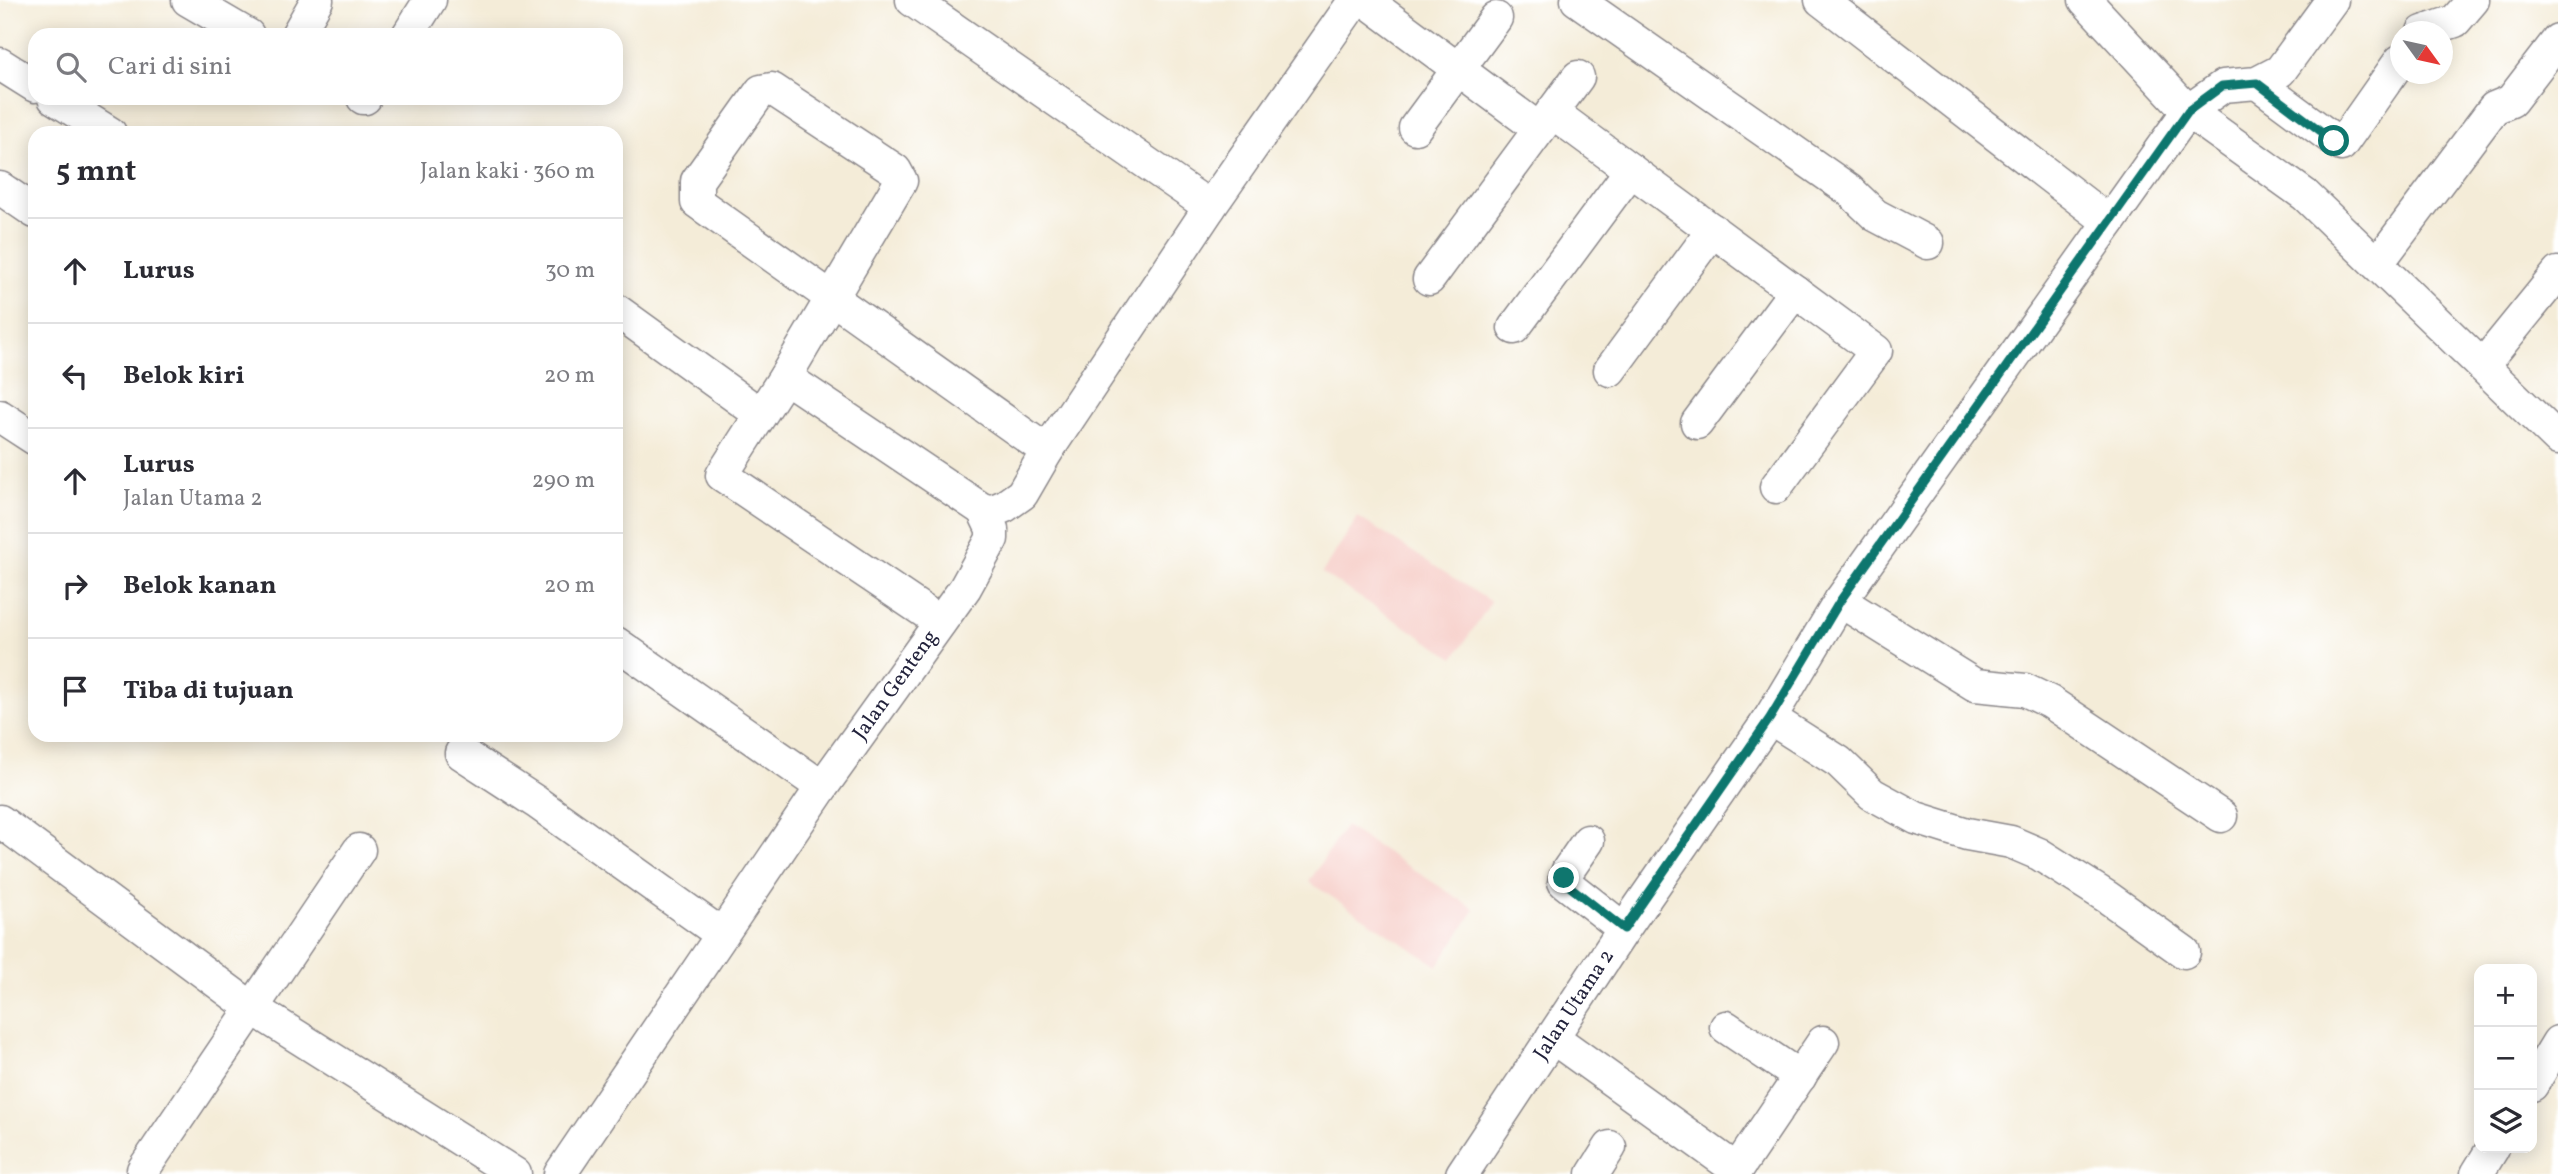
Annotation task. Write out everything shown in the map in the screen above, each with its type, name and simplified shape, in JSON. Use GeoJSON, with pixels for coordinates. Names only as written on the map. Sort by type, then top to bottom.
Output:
{"type":"FeatureCollection","features":[{"type":"Feature","properties":{"kind":"street"},"geometry":{"type":"LineString","coordinates":[[188,0],[236,28]]}},
{"type":"Feature","properties":{"kind":"street"},"geometry":{"type":"LineString","coordinates":[[301,28],[317,0]]}},
{"type":"Feature","properties":{"kind":"street"},"geometry":{"type":"LineString","coordinates":[[412,28],[429,0]]}},
{"type":"Feature","properties":{"kind":"street"},"geometry":{"type":"LineString","coordinates":[[912,0],[1210,207]]}},
{"type":"Feature","properties":{"kind":"street"},"geometry":{"type":"LineString","coordinates":[[785,377],[982,510],[993,511],[1015,501],[1032,480],[1047,451],[1210,207],[1355,0]]}},
{"type":"Feature","properties":{"kind":"street"},"geometry":{"type":"LineString","coordinates":[[1365,0],[1458,69],[1631,170],[1876,351],[1776,486]]}},
{"type":"Feature","properties":{"kind":"street"},"geometry":{"type":"LineString","coordinates":[[1577,0],[1849,190],[1875,215],[1928,243]]}},
{"type":"Feature","properties":{"kind":"street"},"geometry":{"type":"LineString","coordinates":[[1821,0],[2109,222]]}},
{"type":"Feature","properties":{"kind":"street"},"geometry":{"type":"LineString","coordinates":[[2085,0],[2188,111],[2305,195],[2484,364],[2558,439]]}},
{"type":"Feature","properties":{"kind":"street"},"geometry":{"type":"LineString","coordinates":[[2332,0],[2280,71],[2257,83],[2341,145],[2390,75]]}},
{"type":"Feature","properties":{"kind":"street"},"geometry":{"type":"LineString","coordinates":[[2452,21],[2473,0]]}},
{"type":"Feature","properties":{"kind":"street"},"geometry":{"type":"LineString","coordinates":[[1415,128],[1496,18]]}},
{"type":"Feature","properties":{"kind":"street"},"geometry":{"type":"LineString","coordinates":[[2377,264],[2494,108],[2511,101],[2558,40]]}},
{"type":"Feature","properties":{"kind":"street"},"geometry":{"type":"LineString","coordinates":[[0,64],[28,82]]}},
{"type":"Feature","properties":{"kind":"street"},"geometry":{"type":"LineString","coordinates":[[1429,279],[1578,77]]}},
{"type":"Feature","properties":{"kind":"street","name":"Jalan Utama 2"},"geometry":{"type":"LineString","coordinates":[[1477,1169],[1552,1037],[1770,718],[1840,601],[2188,111],[2222,86],[2257,83]]}},
{"type":"Feature","properties":{"kind":"street"},"geometry":{"type":"LineString","coordinates":[[940,622],[723,477],[721,473],[785,377],[831,296],[884,214],[901,181],[900,176],[772,89],[766,88],[741,116],[697,181],[697,202],[831,296],[1047,451]]}},
{"type":"Feature","properties":{"kind":"street"},"geometry":{"type":"LineString","coordinates":[[65,105],[99,126]]}},
{"type":"Feature","properties":{"kind":"street"},"geometry":{"type":"LineString","coordinates":[[1514,328],[1631,170]]}},
{"type":"Feature","properties":{"kind":"street"},"geometry":{"type":"LineString","coordinates":[[0,188],[28,207]]}},
{"type":"Feature","properties":{"kind":"street"},"geometry":{"type":"LineString","coordinates":[[1610,370],[1713,230]]}},
{"type":"Feature","properties":{"kind":"street"},"geometry":{"type":"LineString","coordinates":[[2484,364],[2558,273]]}},
{"type":"Feature","properties":{"kind":"street"},"geometry":{"type":"LineString","coordinates":[[1697,423],[1795,291]]}},
{"type":"Feature","properties":{"kind":"street"},"geometry":{"type":"LineString","coordinates":[[623,315],[760,414]]}},
{"type":"Feature","properties":{"kind":"street"},"geometry":{"type":"LineString","coordinates":[[0,416],[28,434]]}},
{"type":"Feature","properties":{"kind":"street","name":"Jalan Genteng"},"geometry":{"type":"LineString","coordinates":[[560,1174],[721,934],[989,548],[992,529],[982,510]]}},
{"type":"Feature","properties":{"kind":"street"},"geometry":{"type":"LineString","coordinates":[[1840,601],[1975,685],[2025,690],[2050,702],[2221,816]]}},
{"type":"Feature","properties":{"kind":"street"},"geometry":{"type":"LineString","coordinates":[[623,648],[822,787]]}},
{"type":"Feature","properties":{"kind":"street"},"geometry":{"type":"LineString","coordinates":[[1770,718],[1839,762],[1883,800],[1916,818],[1967,834],[2011,842],[2039,854],[2107,897],[2184,952]]}},
{"type":"Feature","properties":{"kind":"street"},"geometry":{"type":"LineString","coordinates":[[461,753],[536,802],[721,934]]}},
{"type":"Feature","properties":{"kind":"street"},"geometry":{"type":"LineString","coordinates":[[0,821],[252,1008],[515,1174]]}},
{"type":"Feature","properties":{"kind":"street"},"geometry":{"type":"LineString","coordinates":[[1588,841],[1568,870],[1564,882],[1624,929]]}},
{"type":"Feature","properties":{"kind":"street"},"geometry":{"type":"LineString","coordinates":[[143,1170],[359,850]]}},
{"type":"Feature","properties":{"kind":"street"},"geometry":{"type":"LineString","coordinates":[[1726,1027],[1800,1077]]}},
{"type":"Feature","properties":{"kind":"street"},"geometry":{"type":"LineString","coordinates":[[1552,1037],[1735,1172],[1823,1042]]}},
{"type":"Feature","properties":{"kind":"street"},"geometry":{"type":"LineString","coordinates":[[2537,1077],[2558,1042]]}},
{"type":"Feature","properties":{"kind":"street"},"geometry":{"type":"LineString","coordinates":[[1593,1174],[1611,1147]]}},
{"type":"Feature","properties":{"kind":"street"},"geometry":{"type":"LineString","coordinates":[[2477,1174],[2490,1153]]}},
{"type":"Feature","properties":{"kind":"shaded area"},"geometry":{"type":"Polygon","coordinates":[[[1358,517],[1491,602],[1454,658],[1322,573],[1358,517]]]}},
{"type":"Feature","properties":{"kind":"shaded area"},"geometry":{"type":"Polygon","coordinates":[[[1345,826],[1475,909],[1438,966],[1309,882],[1345,826]]]}},
{"type":"Feature","properties":{"kind":"route"},"geometry":{"type":"LineString","coordinates":[[1564,878],[1564,882],[1624,929],[1770,718],[1840,601],[2188,111],[2222,86],[2257,83],[2334,141]]}}]}
